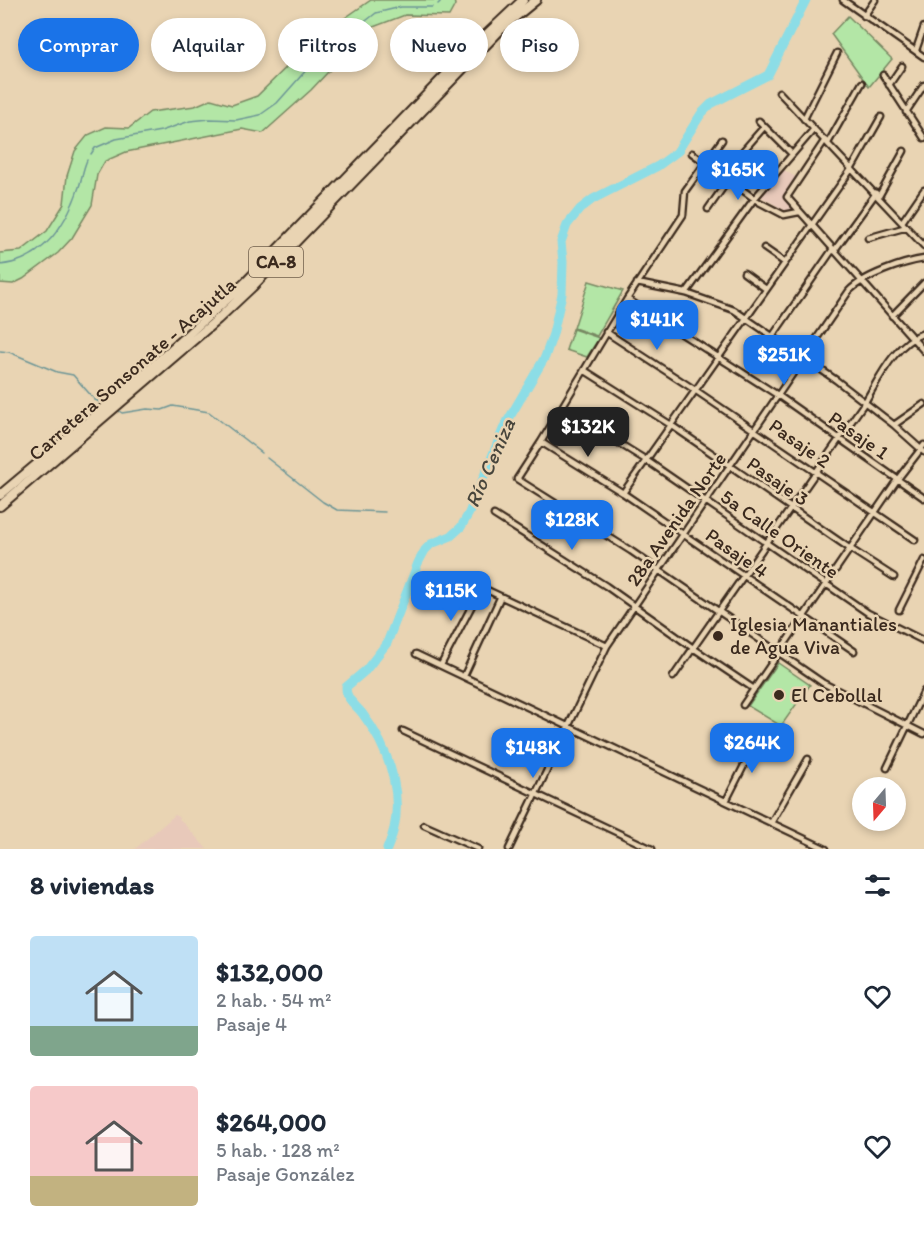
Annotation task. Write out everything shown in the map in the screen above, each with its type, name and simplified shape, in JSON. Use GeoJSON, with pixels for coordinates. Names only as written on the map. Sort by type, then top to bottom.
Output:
{"type":"FeatureCollection","features":[{"type":"Feature","properties":{"kind":"highway","name":"CA-8"},"geometry":{"type":"LineString","coordinates":[[0,495],[136,381],[245,283],[471,49],[524,0]]}},
{"type":"Feature","properties":{"kind":"highway","name":"Carretera Sonsonate - Acajutla"},"geometry":{"type":"LineString","coordinates":[[0,506],[227,311],[495,36],[536,0]]}},
{"type":"Feature","properties":{"kind":"street"},"geometry":{"type":"LineString","coordinates":[[843,0],[924,57]]}},
{"type":"Feature","properties":{"kind":"street"},"geometry":{"type":"LineString","coordinates":[[864,16],[875,0]]}},
{"type":"Feature","properties":{"kind":"street"},"geometry":{"type":"LineString","coordinates":[[915,50],[924,27]]}},
{"type":"Feature","properties":{"kind":"street"},"geometry":{"type":"LineString","coordinates":[[804,118],[837,53]]}},
{"type":"Feature","properties":{"kind":"street"},"geometry":{"type":"LineString","coordinates":[[889,85],[902,66]]}},
{"type":"Feature","properties":{"kind":"street"},"geometry":{"type":"LineString","coordinates":[[883,75],[924,138]]}},
{"type":"Feature","properties":{"kind":"street"},"geometry":{"type":"LineString","coordinates":[[862,83],[827,142],[787,196],[924,351]]}},
{"type":"Feature","properties":{"kind":"street"},"geometry":{"type":"LineString","coordinates":[[906,112],[924,85]]}},
{"type":"Feature","properties":{"kind":"street"},"geometry":{"type":"LineString","coordinates":[[779,92],[923,243]]}},
{"type":"Feature","properties":{"kind":"street"},"geometry":{"type":"LineString","coordinates":[[623,493],[852,168],[881,117]]}},
{"type":"Feature","properties":{"kind":"street"},"geometry":{"type":"LineString","coordinates":[[759,121],[792,154]]}},
{"type":"Feature","properties":{"kind":"street"},"geometry":{"type":"LineString","coordinates":[[708,209],[743,151],[764,127]]}},
{"type":"Feature","properties":{"kind":"street"},"geometry":{"type":"LineString","coordinates":[[686,292],[754,199],[814,129]]}},
{"type":"Feature","properties":{"kind":"street"},"geometry":{"type":"LineString","coordinates":[[722,140],[683,194],[685,207],[683,215],[606,332],[562,408],[517,478],[834,690],[924,734]]}},
{"type":"Feature","properties":{"kind":"street"},"geometry":{"type":"LineString","coordinates":[[772,337],[833,250],[878,194],[904,151]]}},
{"type":"Feature","properties":{"kind":"street"},"geometry":{"type":"LineString","coordinates":[[692,153],[754,199],[784,215],[799,212]]}},
{"type":"Feature","properties":{"kind":"street"},"geometry":{"type":"LineString","coordinates":[[902,222],[924,190]]}},
{"type":"Feature","properties":{"kind":"street"},"geometry":{"type":"LineString","coordinates":[[868,238],[907,227]]}},
{"type":"Feature","properties":{"kind":"street"},"geometry":{"type":"LineString","coordinates":[[764,248],[784,262]]}},
{"type":"Feature","properties":{"kind":"street"},"geometry":{"type":"LineString","coordinates":[[861,280],[924,259]]}},
{"type":"Feature","properties":{"kind":"street"},"geometry":{"type":"LineString","coordinates":[[744,273],[765,289]]}},
{"type":"Feature","properties":{"kind":"street","name":"28a Avenida Norte"},"geometry":{"type":"LineString","coordinates":[[509,849],[607,646],[756,431],[849,291],[861,280]]}},
{"type":"Feature","properties":{"kind":"street"},"geometry":{"type":"LineString","coordinates":[[892,316],[924,283]]}},
{"type":"Feature","properties":{"kind":"street"},"geometry":{"type":"LineString","coordinates":[[637,284],[686,292],[727,307],[746,317],[865,402],[923,449],[897,480],[849,548],[743,705]]}},
{"type":"Feature","properties":{"kind":"street","name":"Pasaje 1"},"geometry":{"type":"LineString","coordinates":[[627,299],[779,396],[924,498]]}},
{"type":"Feature","properties":{"kind":"street","name":"Pasaje 2"},"geometry":{"type":"LineString","coordinates":[[606,332],[915,540]]}},
{"type":"Feature","properties":{"kind":"street"},"geometry":{"type":"LineString","coordinates":[[673,677],[865,402],[887,366],[912,337],[924,333]]}},
{"type":"Feature","properties":{"kind":"street","name":"Pasaje 3"},"geometry":{"type":"LineString","coordinates":[[584,370],[671,425],[894,577]]}},
{"type":"Feature","properties":{"kind":"street"},"geometry":{"type":"LineString","coordinates":[[894,425],[924,404]]}},
{"type":"Feature","properties":{"kind":"street","name":"5a Calle Oriente"},"geometry":{"type":"LineString","coordinates":[[562,408],[646,460],[868,613],[924,641]]}},
{"type":"Feature","properties":{"kind":"street","name":"Pasaje 4"},"geometry":{"type":"LineString","coordinates":[[541,442],[623,493],[854,651]]}},
{"type":"Feature","properties":{"kind":"street"},"geometry":{"type":"LineString","coordinates":[[494,515],[606,586],[633,607],[754,688]]}},
{"type":"Feature","properties":{"kind":"street"},"geometry":{"type":"LineString","coordinates":[[899,610],[924,560]]}},
{"type":"Feature","properties":{"kind":"street"},"geometry":{"type":"LineString","coordinates":[[471,583],[607,646]]}},
{"type":"Feature","properties":{"kind":"street"},"geometry":{"type":"LineString","coordinates":[[441,665],[481,588]]}},
{"type":"Feature","properties":{"kind":"street"},"geometry":{"type":"LineString","coordinates":[[464,676],[500,598]]}},
{"type":"Feature","properties":{"kind":"street"},"geometry":{"type":"LineString","coordinates":[[416,654],[826,849]]}},
{"type":"Feature","properties":{"kind":"street"},"geometry":{"type":"LineString","coordinates":[[887,768],[924,691]]}},
{"type":"Feature","properties":{"kind":"street"},"geometry":{"type":"LineString","coordinates":[[403,731],[652,849]]}},
{"type":"Feature","properties":{"kind":"street"},"geometry":{"type":"LineString","coordinates":[[726,801],[759,735]]}},
{"type":"Feature","properties":{"kind":"street"},"geometry":{"type":"LineString","coordinates":[[771,823],[808,759]]}},
{"type":"Feature","properties":{"kind":"street"},"geometry":{"type":"LineString","coordinates":[[424,825],[478,849]]}},
{"type":"Feature","properties":{"kind":"shaded area"},"geometry":{"type":"Polygon","coordinates":[[[781,168],[797,178],[784,196],[797,211],[784,210],[760,196],[781,168]]]}},
{"type":"Feature","properties":{"kind":"shaded area"},"geometry":{"type":"Polygon","coordinates":[[[175,815],[207,849],[135,849],[175,815]]]}},
{"type":"Feature","properties":{"kind":"green space"},"geometry":{"type":"Polygon","coordinates":[[[371,0],[454,0],[455,5],[449,16],[405,15],[390,18],[390,21],[378,25],[378,18],[345,18],[371,0]]]}},
{"type":"Feature","properties":{"kind":"green space"},"geometry":{"type":"Polygon","coordinates":[[[848,16],[892,59],[869,87],[831,34],[848,16]]]}},
{"type":"Feature","properties":{"kind":"green space"},"geometry":{"type":"Polygon","coordinates":[[[281,72],[328,72],[263,133],[242,129],[126,152],[105,161],[97,175],[92,205],[72,238],[58,253],[23,279],[13,284],[0,283],[0,253],[21,251],[47,231],[64,204],[67,176],[75,151],[88,135],[106,127],[129,128],[150,112],[195,106],[211,99],[232,105],[257,96],[281,72]]]}},
{"type":"Feature","properties":{"kind":"green space"},"geometry":{"type":"Polygon","coordinates":[[[589,281],[623,291],[597,336],[574,328],[589,281]]]}},
{"type":"Feature","properties":{"kind":"green space"},"geometry":{"type":"Polygon","coordinates":[[[573,329],[599,338],[587,357],[566,350],[573,329]]]}},
{"type":"Feature","properties":{"kind":"green space","name":"El Cebollal"},"geometry":{"type":"Polygon","coordinates":[[[778,663],[810,685],[781,726],[748,706],[778,663]]]}},
{"type":"Feature","properties":{"kind":"waterway"},"geometry":{"type":"LineString","coordinates":[[438,4],[442,0]]}},
{"type":"Feature","properties":{"kind":"waterway","name":"Río Ceniza"},"geometry":{"type":"LineString","coordinates":[[387,849],[396,814],[393,778],[381,744],[362,713],[349,699],[346,687],[366,670],[387,643],[425,550],[431,544],[451,536],[461,527],[469,513],[504,427],[545,357],[562,294],[561,242],[567,225],[580,209],[593,199],[658,166],[677,152],[701,114],[711,104],[768,75],[806,0]]}},
{"type":"Feature","properties":{"kind":"waterway"},"geometry":{"type":"LineString","coordinates":[[91,154],[95,148],[116,139],[161,131],[190,121],[236,120],[260,115],[277,103],[309,67],[376,13],[401,7],[432,7]]}},
{"type":"Feature","properties":{"kind":"waterway"},"geometry":{"type":"LineString","coordinates":[[0,265],[29,256],[51,239],[74,201],[87,160]]}},
{"type":"Feature","properties":{"kind":"waterway"},"geometry":{"type":"LineString","coordinates":[[0,351],[9,352],[57,372],[73,375],[95,400],[102,403]]}},
{"type":"Feature","properties":{"kind":"waterway"},"geometry":{"type":"LineString","coordinates":[[119,411],[122,413],[147,409],[162,410],[173,406],[209,412],[262,453]]}},
{"type":"Feature","properties":{"kind":"waterway"},"geometry":{"type":"LineString","coordinates":[[267,458],[323,502],[337,510],[385,512]]}},
{"type":"Feature","properties":{"kind":"place","name":"Iglesia Manantiales de Agua Viva"},"geometry":{"type":"Point","coordinates":[718,636]}},
{"type":"Feature","properties":{"kind":"place","name":"El Cebollal"},"geometry":{"type":"Point","coordinates":[779,695]}}]}
